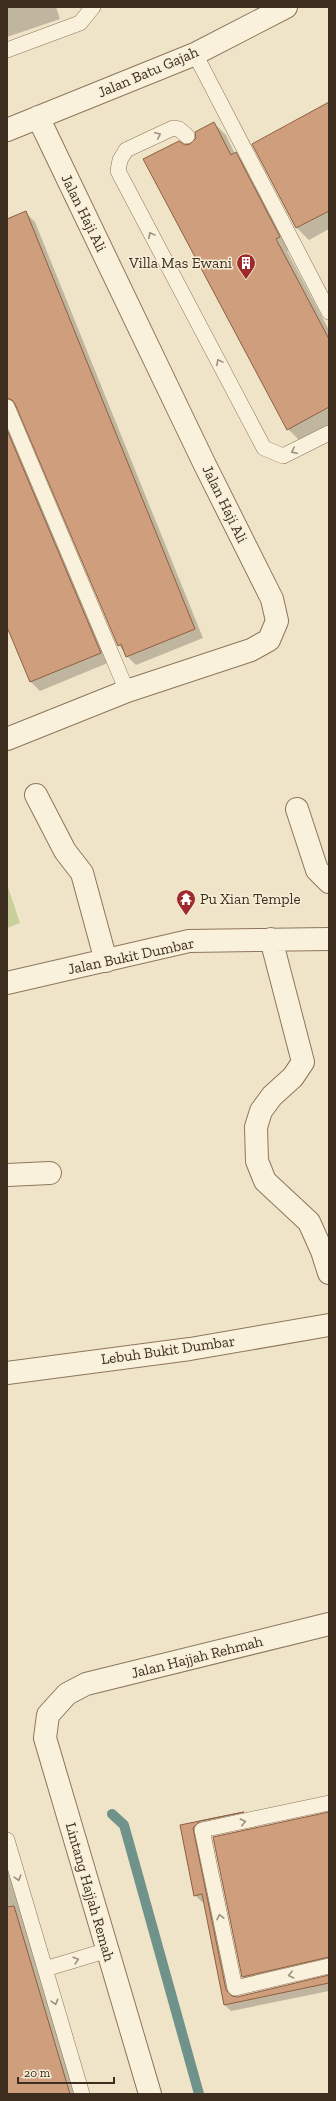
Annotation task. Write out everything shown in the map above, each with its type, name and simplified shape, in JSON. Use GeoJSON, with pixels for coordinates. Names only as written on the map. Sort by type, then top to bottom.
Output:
{"type":"FeatureCollection","features":[{"type":"Feature","properties":{"kind":"street","name":"Jalan Batu Gajah"},"geometry":{"type":"LineString","coordinates":[[7,130],[195,54],[286,7]]}},
{"type":"Feature","properties":{"kind":"street","name":"Jalan Haji Ali"},"geometry":{"type":"LineString","coordinates":[[7,739],[127,691],[251,650],[269,640],[277,621],[272,599],[204,463],[38,117]]}},
{"type":"Feature","properties":{"kind":"street"},"geometry":{"type":"LineString","coordinates":[[36,795],[65,851],[82,873],[106,961]]}},
{"type":"Feature","properties":{"kind":"street"},"geometry":{"type":"LineString","coordinates":[[297,809],[317,870],[329,882]]}},
{"type":"Feature","properties":{"kind":"street"},"geometry":{"type":"LineString","coordinates":[[271,939],[303,1062],[293,1077],[272,1096],[261,1111],[256,1127],[257,1161],[266,1181],[309,1222],[322,1251],[329,1273]]}},
{"type":"Feature","properties":{"kind":"street","name":"Jalan Bukit Dumbar"},"geometry":{"type":"LineString","coordinates":[[7,983],[106,961],[189,940],[329,939]]}},
{"type":"Feature","properties":{"kind":"street"},"geometry":{"type":"LineString","coordinates":[[7,1175],[50,1173]]}},
{"type":"Feature","properties":{"kind":"street","name":"Lebuh Bukit Dumbar"},"geometry":{"type":"LineString","coordinates":[[7,1373],[190,1349],[329,1325]]}},
{"type":"Feature","properties":{"kind":"street","name":"Jalan Hajjah Rehmah"},"geometry":{"type":"LineString","coordinates":[[67,1694],[86,1684],[329,1624]]}},
{"type":"Feature","properties":{"kind":"street","name":"Lintang Hajjah Remah"},"geometry":{"type":"LineString","coordinates":[[67,1694],[48,1715],[45,1738],[150,2094]]}},
{"type":"Feature","properties":{"kind":"lane"},"geometry":{"type":"LineString","coordinates":[[7,50],[80,23],[93,7]]}},
{"type":"Feature","properties":{"kind":"lane"},"geometry":{"type":"LineString","coordinates":[[195,54],[329,312]]}},
{"type":"Feature","properties":{"kind":"lane"},"geometry":{"type":"LineString","coordinates":[[187,136],[179,129],[173,128],[126,150],[118,172],[264,448],[283,456],[329,433]]}},
{"type":"Feature","properties":{"kind":"lane"},"geometry":{"type":"LineString","coordinates":[[7,407],[127,691]]}},
{"type":"Feature","properties":{"kind":"lane"},"geometry":{"type":"LineString","coordinates":[[329,1803],[202,1830],[234,1988],[329,1966]]}},
{"type":"Feature","properties":{"kind":"lane"},"geometry":{"type":"LineString","coordinates":[[7,1840],[82,2094]]}},
{"type":"Feature","properties":{"kind":"lane"},"geometry":{"type":"LineString","coordinates":[[45,1969],[108,1950]]}},
{"type":"Feature","properties":{"kind":"green space"},"geometry":{"type":"Polygon","coordinates":[[[7,884],[20,923],[7,928],[7,884]]]}},
{"type":"Feature","properties":{"kind":"building"},"geometry":{"type":"Polygon","coordinates":[[[329,102],[329,211],[296,228],[252,144],[329,102]]]}},
{"type":"Feature","properties":{"kind":"building","name":"Villa Mas Ewani"},"geometry":{"type":"Polygon","coordinates":[[[214,122],[231,155],[236,152],[280,237],[276,239],[329,339],[329,407],[287,430],[143,159],[179,141],[185,145],[190,144],[196,138],[195,132],[214,122]]]}},
{"type":"Feature","properties":{"kind":"building"},"geometry":{"type":"Polygon","coordinates":[[[26,211],[195,629],[126,657],[121,644],[118,646],[15,404],[12,400],[7,398],[7,219],[26,211]]]}},
{"type":"Feature","properties":{"kind":"building"},"geometry":{"type":"Polygon","coordinates":[[[7,430],[101,653],[30,682],[7,627],[7,430]]]}},
{"type":"Feature","properties":{"kind":"building"},"geometry":{"type":"Polygon","coordinates":[[[244,1812],[200,1821],[193,1828],[226,1990],[232,1996],[237,1997],[329,1975],[329,1983],[224,2005],[202,1894],[194,1896],[180,1825],[244,1812]]]}},
{"type":"Feature","properties":{"kind":"building"},"geometry":{"type":"Polygon","coordinates":[[[329,1812],[329,1957],[242,1977],[213,1837],[329,1812]]]}},
{"type":"Feature","properties":{"kind":"building"},"geometry":{"type":"Polygon","coordinates":[[[14,1906],[70,2094],[7,2094],[7,1907],[14,1906]]]}},
{"type":"Feature","properties":{"kind":"waterway"},"geometry":{"type":"LineString","coordinates":[[112,1814],[124,1825],[199,2094]]}},
{"type":"Feature","properties":{"kind":"place","name":"Villa Mas Ewani"},"geometry":{"type":"Point","coordinates":[246,280]}},
{"type":"Feature","properties":{"kind":"place","name":"Pu Xian Temple"},"geometry":{"type":"Point","coordinates":[186,916]}}]}
